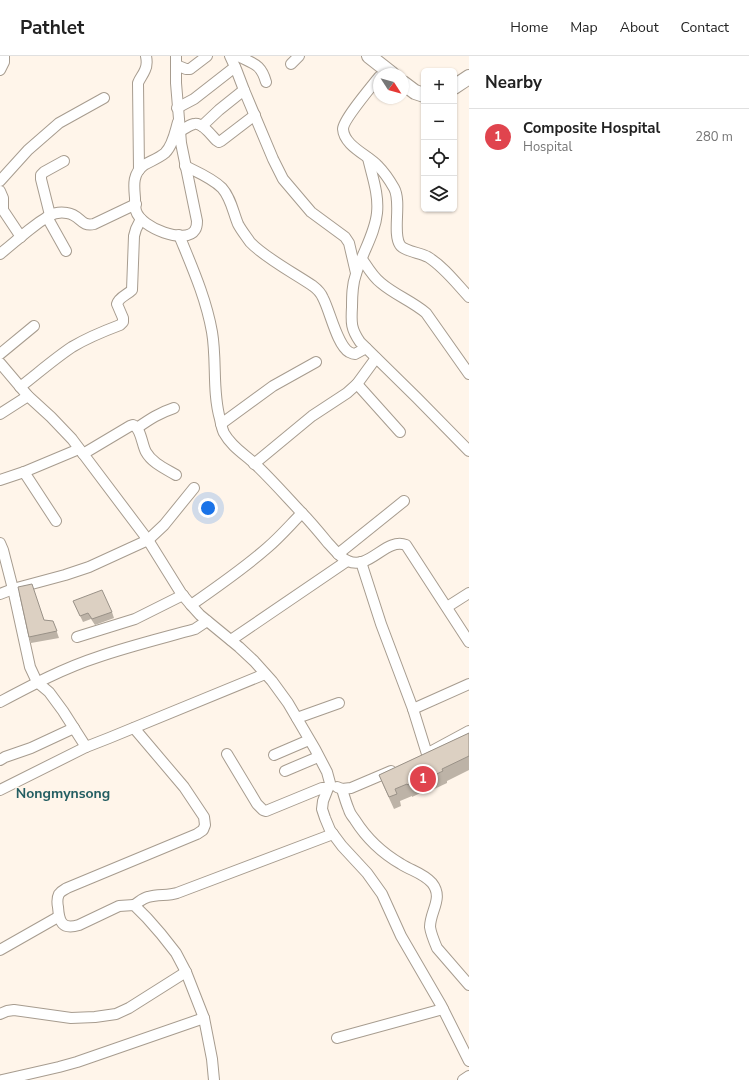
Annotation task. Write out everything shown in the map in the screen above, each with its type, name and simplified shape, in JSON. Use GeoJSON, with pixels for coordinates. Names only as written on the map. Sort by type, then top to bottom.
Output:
{"type":"FeatureCollection","features":[{"type":"Feature","properties":{"kind":"street"},"geometry":{"type":"LineString","coordinates":[[0,70],[4,62],[4,56]]}},
{"type":"Feature","properties":{"kind":"street"},"geometry":{"type":"LineString","coordinates":[[140,170],[138,83],[147,67],[146,56]]}},
{"type":"Feature","properties":{"kind":"street"},"geometry":{"type":"LineString","coordinates":[[176,60],[186,68],[190,69],[207,56]]}},
{"type":"Feature","properties":{"kind":"street"},"geometry":{"type":"LineString","coordinates":[[230,56],[254,115],[283,179],[311,212],[345,237],[350,243],[356,273]]}},
{"type":"Feature","properties":{"kind":"street"},"geometry":{"type":"LineString","coordinates":[[238,56],[260,68],[264,74],[266,82]]}},
{"type":"Feature","properties":{"kind":"street"},"geometry":{"type":"LineString","coordinates":[[291,64],[299,56]]}},
{"type":"Feature","properties":{"kind":"street"},"geometry":{"type":"LineString","coordinates":[[369,56],[379,68]]}},
{"type":"Feature","properties":{"kind":"street"},"geometry":{"type":"LineString","coordinates":[[176,60],[179,127],[185,166],[197,221],[196,229],[192,233],[185,236],[167,234],[148,225],[141,219],[136,210],[134,186],[135,176],[147,163],[164,153],[169,148],[179,127]]}},
{"type":"Feature","properties":{"kind":"street"},"geometry":{"type":"LineString","coordinates":[[177,108],[194,99],[235,67]]}},
{"type":"Feature","properties":{"kind":"street"},"geometry":{"type":"LineString","coordinates":[[457,85],[469,77]]}},
{"type":"Feature","properties":{"kind":"street"},"geometry":{"type":"LineString","coordinates":[[373,87],[348,118],[343,127],[344,136],[355,148],[378,166],[395,189],[397,198],[398,238],[400,245],[434,261],[469,297]]}},
{"type":"Feature","properties":{"kind":"street"},"geometry":{"type":"LineString","coordinates":[[409,88],[421,94]]}},
{"type":"Feature","properties":{"kind":"street"},"geometry":{"type":"LineString","coordinates":[[202,126],[244,90]]}},
{"type":"Feature","properties":{"kind":"street"},"geometry":{"type":"LineString","coordinates":[[0,181],[28,150],[59,123],[104,98]]}},
{"type":"Feature","properties":{"kind":"street"},"geometry":{"type":"LineString","coordinates":[[179,127],[197,124],[202,126],[219,142],[254,115]]}},
{"type":"Feature","properties":{"kind":"street"},"geometry":{"type":"LineString","coordinates":[[368,158],[378,200],[377,214],[374,230],[353,284],[351,320],[354,333],[360,342],[469,451]]}},
{"type":"Feature","properties":{"kind":"street"},"geometry":{"type":"LineString","coordinates":[[64,161],[44,172],[41,175],[41,179],[49,216],[66,251]]}},
{"type":"Feature","properties":{"kind":"street"},"geometry":{"type":"LineString","coordinates":[[185,166],[222,188],[228,197],[238,224],[252,243],[266,255],[313,286],[319,292],[324,298],[338,337],[348,352],[355,354],[366,348]]}},
{"type":"Feature","properties":{"kind":"street"},"geometry":{"type":"LineString","coordinates":[[0,192],[3,198],[4,210],[21,237]]}},
{"type":"Feature","properties":{"kind":"street"},"geometry":{"type":"LineString","coordinates":[[0,254],[49,216],[56,213],[67,213],[76,216],[84,223],[89,225],[136,204]]}},
{"type":"Feature","properties":{"kind":"street"},"geometry":{"type":"LineString","coordinates":[[20,387],[73,346],[120,325],[123,322],[123,318],[117,304],[121,298],[132,290],[134,236],[141,219]]}},
{"type":"Feature","properties":{"kind":"street"},"geometry":{"type":"LineString","coordinates":[[180,235],[203,295],[208,313],[215,353],[214,383],[217,409],[223,432],[230,442],[254,464],[302,513],[338,554],[347,561],[353,563],[362,562],[394,544],[401,543],[406,546],[469,642]]}},
{"type":"Feature","properties":{"kind":"street"},"geometry":{"type":"LineString","coordinates":[[362,259],[373,275],[381,283],[426,312],[469,374]]}},
{"type":"Feature","properties":{"kind":"street"},"geometry":{"type":"LineString","coordinates":[[0,354],[34,326]]}},
{"type":"Feature","properties":{"kind":"street"},"geometry":{"type":"LineString","coordinates":[[254,464],[312,416],[347,393],[357,384],[376,358]]}},
{"type":"Feature","properties":{"kind":"street"},"geometry":{"type":"LineString","coordinates":[[221,424],[273,386],[316,362]]}},
{"type":"Feature","properties":{"kind":"street"},"geometry":{"type":"LineString","coordinates":[[0,363],[28,396],[50,417],[81,451],[148,540],[191,605],[207,621],[254,661],[272,681],[288,703],[327,772],[329,785],[323,801],[322,809],[333,834],[374,882],[382,894],[401,936],[469,1061]]}},
{"type":"Feature","properties":{"kind":"street"},"geometry":{"type":"LineString","coordinates":[[357,384],[400,432]]}},
{"type":"Feature","properties":{"kind":"street"},"geometry":{"type":"LineString","coordinates":[[0,414],[28,396]]}},
{"type":"Feature","properties":{"kind":"street"},"geometry":{"type":"LineString","coordinates":[[137,428],[154,416],[174,408]]}},
{"type":"Feature","properties":{"kind":"street"},"geometry":{"type":"LineString","coordinates":[[0,480],[81,451],[133,425],[137,428],[146,452],[150,458],[176,475]]}},
{"type":"Feature","properties":{"kind":"street"},"geometry":{"type":"LineString","coordinates":[[24,472],[56,522]]}},
{"type":"Feature","properties":{"kind":"street"},"geometry":{"type":"LineString","coordinates":[[0,594],[89,567],[148,540],[164,525],[194,488]]}},
{"type":"Feature","properties":{"kind":"street"},"geometry":{"type":"LineString","coordinates":[[338,554],[404,501]]}},
{"type":"Feature","properties":{"kind":"street"},"geometry":{"type":"LineString","coordinates":[[191,605],[238,572],[255,558],[302,513]]}},
{"type":"Feature","properties":{"kind":"street"},"geometry":{"type":"LineString","coordinates":[[0,543],[13,589],[30,668],[37,682],[49,692],[86,746]]}},
{"type":"Feature","properties":{"kind":"street"},"geometry":{"type":"LineString","coordinates":[[231,640],[347,561]]}},
{"type":"Feature","properties":{"kind":"street"},"geometry":{"type":"LineString","coordinates":[[362,562],[381,624],[413,709],[427,754]]}},
{"type":"Feature","properties":{"kind":"street"},"geometry":{"type":"LineString","coordinates":[[447,607],[469,593]]}},
{"type":"Feature","properties":{"kind":"street"},"geometry":{"type":"LineString","coordinates":[[77,637],[131,620],[183,595]]}},
{"type":"Feature","properties":{"kind":"street"},"geometry":{"type":"LineString","coordinates":[[0,702],[37,682],[97,657],[195,629],[207,621]]}},
{"type":"Feature","properties":{"kind":"street"},"geometry":{"type":"LineString","coordinates":[[0,790],[86,746],[134,728],[265,674]]}},
{"type":"Feature","properties":{"kind":"street"},"geometry":{"type":"LineString","coordinates":[[413,709],[469,684]]}},
{"type":"Feature","properties":{"kind":"street"},"geometry":{"type":"LineString","coordinates":[[296,718],[339,703]]}},
{"type":"Feature","properties":{"kind":"street"},"geometry":{"type":"LineString","coordinates":[[0,760],[74,728]]}},
{"type":"Feature","properties":{"kind":"street"},"geometry":{"type":"LineString","coordinates":[[134,728],[184,787],[204,817],[205,825],[203,830],[197,834],[67,888],[60,893],[57,899],[58,917],[65,926],[73,927],[80,925],[119,906],[134,905],[148,897],[172,895],[333,834]]}},
{"type":"Feature","properties":{"kind":"street"},"geometry":{"type":"LineString","coordinates":[[416,759],[469,731]]}},
{"type":"Feature","properties":{"kind":"street"},"geometry":{"type":"LineString","coordinates":[[274,755],[309,740]]}},
{"type":"Feature","properties":{"kind":"street"},"geometry":{"type":"LineString","coordinates":[[227,754],[257,804],[263,810],[277,806],[329,785],[342,789],[357,786],[398,767]]}},
{"type":"Feature","properties":{"kind":"street"},"geometry":{"type":"LineString","coordinates":[[286,771],[318,757]]}},
{"type":"Feature","properties":{"kind":"street"},"geometry":{"type":"LineString","coordinates":[[342,789],[349,811],[362,832],[372,843],[383,853],[405,867],[419,872],[432,884],[436,891],[437,899],[430,926],[434,941],[437,948],[469,985]]}},
{"type":"Feature","properties":{"kind":"street"},"geometry":{"type":"LineString","coordinates":[[134,905],[148,918],[161,934],[176,954],[186,972],[204,1018],[212,1059],[214,1080]]}},
{"type":"Feature","properties":{"kind":"street"},"geometry":{"type":"LineString","coordinates":[[0,950],[58,917]]}},
{"type":"Feature","properties":{"kind":"street"},"geometry":{"type":"LineString","coordinates":[[0,1014],[14,1010],[71,1018],[83,1018],[116,1014],[129,1008],[186,972]]}},
{"type":"Feature","properties":{"kind":"street"},"geometry":{"type":"LineString","coordinates":[[337,1038],[442,1009]]}},
{"type":"Feature","properties":{"kind":"street"},"geometry":{"type":"LineString","coordinates":[[2,1080],[77,1062],[204,1018]]}},
{"type":"Feature","properties":{"kind":"street"},"geometry":{"type":"LineString","coordinates":[[463,1080],[469,1076]]}},
{"type":"Feature","properties":{"kind":"building"},"geometry":{"type":"Polygon","coordinates":[[[32,584],[44,620],[53,621],[57,631],[29,637],[18,587],[32,584]]]}},
{"type":"Feature","properties":{"kind":"building"},"geometry":{"type":"Polygon","coordinates":[[[102,590],[112,612],[92,619],[88,613],[80,616],[73,601],[102,590]]]}},
{"type":"Feature","properties":{"kind":"building"},"geometry":{"type":"Polygon","coordinates":[[[469,733],[469,756],[442,769],[443,771],[426,779],[425,777],[395,789],[397,794],[389,797],[379,775],[469,733]]]}},
{"type":"Feature","properties":{"kind":"place","name":"Composite Hospital"},"geometry":{"type":"Point","coordinates":[423,779]}},
{"type":"Feature","properties":{"kind":"district","name":"Nongmynsong"},"geometry":{"type":"Point","coordinates":[63,793]}}]}
